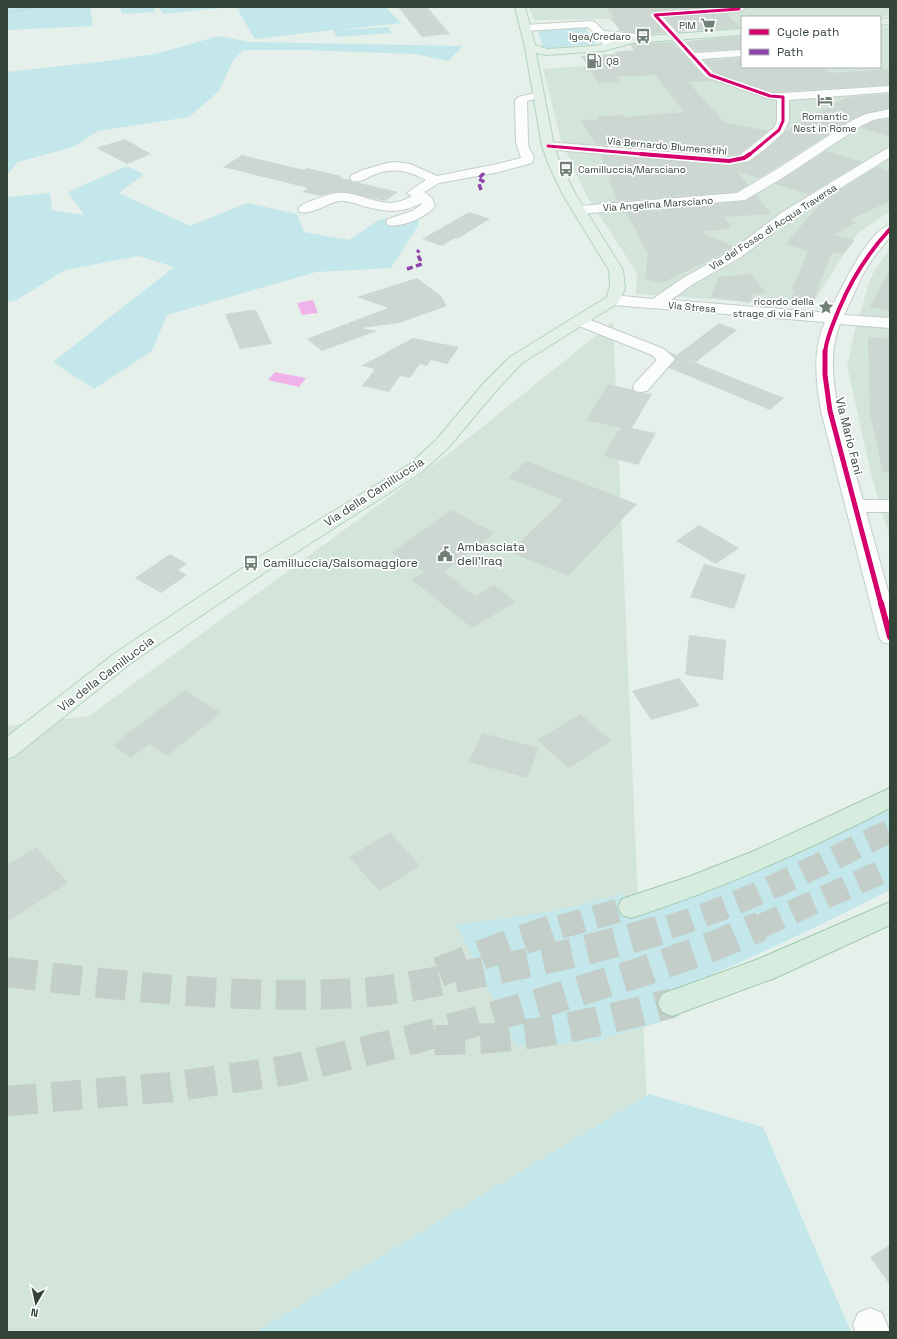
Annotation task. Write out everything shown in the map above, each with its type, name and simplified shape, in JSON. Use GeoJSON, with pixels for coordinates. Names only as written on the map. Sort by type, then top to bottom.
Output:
{"type":"FeatureCollection","features":[{"type":"Feature","properties":{"kind":"highway"},"geometry":{"type":"LineString","coordinates":[[631,907],[710,880],[813,834],[890,797]]}},
{"type":"Feature","properties":{"kind":"highway"},"geometry":{"type":"LineString","coordinates":[[672,1003],[765,968],[890,913]]}},
{"type":"Feature","properties":{"kind":"main road"},"geometry":{"type":"LineString","coordinates":[[520,7],[530,47],[548,146],[552,160],[566,189],[616,270],[618,287],[613,300]]}},
{"type":"Feature","properties":{"kind":"main road"},"geometry":{"type":"LineString","coordinates":[[532,61],[542,54],[593,49],[627,40],[741,32]]}},
{"type":"Feature","properties":{"kind":"main road"},"geometry":{"type":"LineString","coordinates":[[530,47],[541,51],[552,52]]}},
{"type":"Feature","properties":{"kind":"main road","name":"Via della Camilluccia"},"geometry":{"type":"LineString","coordinates":[[7,750],[123,658],[266,562],[416,468],[443,443],[489,388],[516,360],[613,300]]}},
{"type":"Feature","properties":{"kind":"street"},"geometry":{"type":"LineString","coordinates":[[739,9],[656,14],[692,56],[712,76],[770,96],[783,97],[890,90]]}},
{"type":"Feature","properties":{"kind":"street"},"geometry":{"type":"LineString","coordinates":[[525,28],[589,20],[609,46]]}},
{"type":"Feature","properties":{"kind":"street"},"geometry":{"type":"LineString","coordinates":[[601,34],[648,38]]}},
{"type":"Feature","properties":{"kind":"street"},"geometry":{"type":"LineString","coordinates":[[692,56],[741,53]]}},
{"type":"Feature","properties":{"kind":"street"},"geometry":{"type":"LineString","coordinates":[[414,193],[435,180],[499,168],[527,160],[528,157],[523,148],[522,142],[521,101],[522,99],[530,96],[539,95]]}},
{"type":"Feature","properties":{"kind":"street","name":"Via Bernardo Blumenstihl"},"geometry":{"type":"LineString","coordinates":[[548,146],[736,161],[743,159],[753,152],[779,130],[783,121],[783,97]]}},
{"type":"Feature","properties":{"kind":"street","name":"Via Angelina Marsciano"},"geometry":{"type":"LineString","coordinates":[[579,210],[737,198],[747,194],[857,123],[870,117],[890,113]]}},
{"type":"Feature","properties":{"kind":"street","name":"Via del Fosso di Acqua Traversa"},"geometry":{"type":"LineString","coordinates":[[656,304],[688,281],[736,254],[786,216],[890,152]]}},
{"type":"Feature","properties":{"kind":"street"},"geometry":{"type":"LineString","coordinates":[[357,178],[378,169],[399,166],[417,169],[435,180]]}},
{"type":"Feature","properties":{"kind":"street"},"geometry":{"type":"LineString","coordinates":[[306,209],[316,204],[343,197],[387,209],[409,205],[422,196],[428,201],[428,206],[424,210],[415,215],[393,222]]}},
{"type":"Feature","properties":{"kind":"street","name":"Via Mario Fani"},"geometry":{"type":"LineString","coordinates":[[890,229],[865,259],[853,277],[834,318],[827,338],[825,374],[827,395],[833,426],[890,637]]}},
{"type":"Feature","properties":{"kind":"street","name":"Via Stresa"},"geometry":{"type":"LineString","coordinates":[[613,300],[890,323]]}},
{"type":"Feature","properties":{"kind":"street"},"geometry":{"type":"LineString","coordinates":[[580,321],[667,357],[668,359],[641,387]]}},
{"type":"Feature","properties":{"kind":"street"},"geometry":{"type":"LineString","coordinates":[[855,506],[890,506]]}},
{"type":"Feature","properties":{"kind":"path"},"geometry":{"type":"LineString","coordinates":[[7,14],[32,7]]}},
{"type":"Feature","properties":{"kind":"shaded area"},"geometry":{"type":"Polygon","coordinates":[[[7,7],[90,7],[93,26],[7,30],[7,7]]]}},
{"type":"Feature","properties":{"kind":"shaded area"},"geometry":{"type":"Polygon","coordinates":[[[120,7],[154,7],[155,12],[122,14],[120,7]]]}},
{"type":"Feature","properties":{"kind":"shaded area"},"geometry":{"type":"Polygon","coordinates":[[[159,7],[220,7],[221,8],[163,14],[159,7]]]}},
{"type":"Feature","properties":{"kind":"shaded area"},"geometry":{"type":"Polygon","coordinates":[[[253,7],[386,7],[401,23],[338,30],[388,27],[392,33],[337,37],[333,30],[255,39],[237,9],[253,7]]]}},
{"type":"Feature","properties":{"kind":"shaded area"},"geometry":{"type":"Polygon","coordinates":[[[528,7],[890,7],[890,16],[741,16],[741,26],[627,34],[610,19],[535,20],[528,7]]]}},
{"type":"Feature","properties":{"kind":"shaded area"},"geometry":{"type":"Polygon","coordinates":[[[881,27],[890,27],[890,211],[857,234],[811,306],[636,294],[637,273],[586,195],[561,140],[543,69],[641,62],[632,46],[741,38],[741,68],[881,68],[881,27]]]}},
{"type":"Feature","properties":{"kind":"shaded area"},"geometry":{"type":"Polygon","coordinates":[[[585,28],[596,44],[547,48],[543,47],[538,33],[538,31],[585,28]]]}},
{"type":"Feature","properties":{"kind":"shaded area"},"geometry":{"type":"Polygon","coordinates":[[[219,36],[250,42],[463,46],[448,61],[415,54],[301,50],[243,50],[233,61],[219,91],[189,117],[98,131],[73,147],[18,162],[7,175],[7,72],[155,54],[219,36]]]}},
{"type":"Feature","properties":{"kind":"shaded area"},"geometry":{"type":"Polygon","coordinates":[[[127,166],[144,174],[119,193],[190,226],[247,203],[297,214],[304,232],[349,240],[379,220],[420,211],[418,226],[391,268],[316,272],[167,315],[152,351],[94,389],[53,362],[174,267],[139,256],[65,270],[17,300],[7,302],[7,197],[50,193],[52,210],[84,215],[68,192],[127,166]]]}},
{"type":"Feature","properties":{"kind":"shaded area"},"geometry":{"type":"Polygon","coordinates":[[[890,248],[890,539],[871,474],[847,366],[856,325],[872,275],[890,248]]]}},
{"type":"Feature","properties":{"kind":"shaded area"},"geometry":{"type":"Polygon","coordinates":[[[313,300],[318,313],[302,315],[297,303],[313,300]]]}},
{"type":"Feature","properties":{"kind":"shaded area"},"geometry":{"type":"Polygon","coordinates":[[[613,322],[647,1110],[265,1332],[7,1332],[7,726],[89,716],[451,452],[613,322]]]}},
{"type":"Feature","properties":{"kind":"shaded area"},"geometry":{"type":"Polygon","coordinates":[[[275,372],[306,378],[299,387],[268,380],[275,372]]]}},
{"type":"Feature","properties":{"kind":"shaded area"},"geometry":{"type":"Polygon","coordinates":[[[890,810],[890,890],[780,944],[667,993],[680,1016],[594,1042],[516,1045],[456,925],[556,911],[624,894],[636,917],[736,879],[890,810]]]}},
{"type":"Feature","properties":{"kind":"shaded area"},"geometry":{"type":"Polygon","coordinates":[[[649,1094],[763,1127],[851,1332],[256,1332],[649,1094]]]}},
{"type":"Feature","properties":{"kind":"building"},"geometry":{"type":"Polygon","coordinates":[[[398,7],[427,7],[450,34],[422,37],[398,7]]]}},
{"type":"Feature","properties":{"kind":"building"},"geometry":{"type":"Polygon","coordinates":[[[606,7],[703,7],[654,11],[649,14],[649,16],[664,33],[650,34],[620,31],[611,18],[615,18],[606,7]]]}},
{"type":"Feature","properties":{"kind":"building"},"geometry":{"type":"Polygon","coordinates":[[[727,14],[741,28],[678,32],[666,18],[727,14]]]}},
{"type":"Feature","properties":{"kind":"building"},"geometry":{"type":"Polygon","coordinates":[[[741,36],[741,49],[696,51],[686,41],[741,36]]]}},
{"type":"Feature","properties":{"kind":"building"},"geometry":{"type":"Polygon","coordinates":[[[672,42],[705,78],[712,81],[688,82],[724,122],[768,131],[739,154],[729,155],[595,144],[581,120],[598,119],[597,116],[623,115],[625,117],[684,112],[655,75],[616,77],[619,82],[599,83],[581,56],[616,54],[614,52],[634,50],[630,45],[633,44],[672,42]]]}},
{"type":"Feature","properties":{"kind":"building"},"geometry":{"type":"Polygon","coordinates":[[[741,58],[741,68],[824,68],[830,73],[890,69],[890,85],[772,92],[715,72],[704,60],[741,58]]]}},
{"type":"Feature","properties":{"kind":"building"},"geometry":{"type":"Polygon","coordinates":[[[890,94],[890,108],[866,113],[852,119],[759,178],[737,171],[748,185],[737,192],[618,201],[600,155],[729,166],[749,162],[766,150],[786,131],[847,97],[890,94]]]}},
{"type":"Feature","properties":{"kind":"building"},"geometry":{"type":"Polygon","coordinates":[[[890,119],[890,137],[861,128],[873,121],[890,119]]]}},
{"type":"Feature","properties":{"kind":"building"},"geometry":{"type":"Polygon","coordinates":[[[125,139],[151,154],[127,164],[96,148],[125,139]]]}},
{"type":"Feature","properties":{"kind":"building"},"geometry":{"type":"Polygon","coordinates":[[[826,151],[862,162],[809,194],[775,184],[826,151]]]}},
{"type":"Feature","properties":{"kind":"building"},"geometry":{"type":"Polygon","coordinates":[[[242,155],[304,170],[307,168],[341,176],[340,178],[350,180],[352,182],[398,192],[385,201],[344,192],[320,196],[302,192],[308,188],[223,167],[242,155]]]}},
{"type":"Feature","properties":{"kind":"building"},"geometry":{"type":"Polygon","coordinates":[[[877,167],[890,171],[890,201],[850,220],[856,222],[835,235],[855,240],[843,254],[832,252],[814,299],[812,298],[810,303],[791,299],[795,290],[792,290],[808,251],[785,244],[821,203],[877,167]]]}},
{"type":"Feature","properties":{"kind":"building"},"geometry":{"type":"Polygon","coordinates":[[[756,195],[771,214],[724,217],[732,228],[701,232],[734,247],[662,283],[645,279],[648,253],[625,212],[745,201],[756,195]]]}},
{"type":"Feature","properties":{"kind":"building"},"geometry":{"type":"Polygon","coordinates":[[[469,212],[490,219],[457,239],[455,238],[442,246],[422,239],[469,212]]]}},
{"type":"Feature","properties":{"kind":"building"},"geometry":{"type":"Polygon","coordinates":[[[890,269],[890,311],[870,307],[890,269]]]}},
{"type":"Feature","properties":{"kind":"building"},"geometry":{"type":"Polygon","coordinates":[[[751,274],[766,293],[753,294],[750,303],[711,297],[718,277],[751,274]]]}},
{"type":"Feature","properties":{"kind":"building"},"geometry":{"type":"Polygon","coordinates":[[[417,278],[441,296],[447,306],[399,323],[362,328],[377,331],[322,351],[307,339],[345,324],[348,325],[348,323],[388,308],[357,297],[417,278]]]}},
{"type":"Feature","properties":{"kind":"building"},"geometry":{"type":"Polygon","coordinates":[[[256,310],[272,344],[240,349],[225,314],[256,310]]]}},
{"type":"Feature","properties":{"kind":"building"},"geometry":{"type":"Polygon","coordinates":[[[719,323],[737,330],[696,362],[679,356],[784,398],[770,410],[669,368],[676,359],[669,352],[677,355],[719,323]]]}},
{"type":"Feature","properties":{"kind":"building"},"geometry":{"type":"Polygon","coordinates":[[[868,337],[890,339],[890,472],[883,473],[870,414],[868,337]]]}},
{"type":"Feature","properties":{"kind":"building"},"geometry":{"type":"Polygon","coordinates":[[[413,338],[459,347],[447,364],[431,360],[427,366],[420,364],[410,378],[400,376],[389,392],[362,386],[375,369],[361,366],[413,338]]]}},
{"type":"Feature","properties":{"kind":"building"},"geometry":{"type":"Polygon","coordinates":[[[608,384],[633,390],[635,392],[652,394],[632,428],[656,433],[638,465],[603,456],[620,428],[586,420],[608,384]]]}},
{"type":"Feature","properties":{"kind":"building"},"geometry":{"type":"Polygon","coordinates":[[[526,461],[637,504],[568,576],[510,552],[563,500],[508,478],[526,461]]]}},
{"type":"Feature","properties":{"kind":"building"},"geometry":{"type":"Polygon","coordinates":[[[451,510],[495,533],[444,572],[475,596],[494,585],[516,602],[472,628],[411,579],[425,572],[391,553],[451,510]]]}},
{"type":"Feature","properties":{"kind":"building"},"geometry":{"type":"Polygon","coordinates":[[[699,525],[739,548],[716,564],[676,541],[699,525]]]}},
{"type":"Feature","properties":{"kind":"building"},"geometry":{"type":"Polygon","coordinates":[[[170,554],[187,564],[178,570],[187,575],[161,593],[135,578],[170,554]]]}},
{"type":"Feature","properties":{"kind":"building"},"geometry":{"type":"Polygon","coordinates":[[[704,564],[746,575],[734,609],[690,597],[704,564]]]}},
{"type":"Feature","properties":{"kind":"building"},"geometry":{"type":"Polygon","coordinates":[[[689,635],[726,640],[723,680],[685,675],[689,635]]]}},
{"type":"Feature","properties":{"kind":"building"},"geometry":{"type":"Polygon","coordinates":[[[679,678],[700,706],[651,720],[632,691],[679,678]]]}},
{"type":"Feature","properties":{"kind":"building"},"geometry":{"type":"Polygon","coordinates":[[[185,690],[221,713],[167,756],[149,744],[131,758],[113,745],[185,690]]]}},
{"type":"Feature","properties":{"kind":"building"},"geometry":{"type":"Polygon","coordinates":[[[580,714],[612,741],[568,768],[537,740],[580,714]]]}},
{"type":"Feature","properties":{"kind":"building"},"geometry":{"type":"Polygon","coordinates":[[[482,733],[539,748],[527,778],[469,762],[482,733]]]}},
{"type":"Feature","properties":{"kind":"building"},"geometry":{"type":"Polygon","coordinates":[[[390,832],[420,866],[379,891],[349,857],[390,832]]]}},
{"type":"Feature","properties":{"kind":"building"},"geometry":{"type":"Polygon","coordinates":[[[36,847],[68,883],[7,922],[7,865],[36,847]]]}},
{"type":"Feature","properties":{"kind":"building"},"geometry":{"type":"Polygon","coordinates":[[[890,1245],[890,1285],[870,1257],[890,1245]]]}},
{"type":"Feature","properties":{"kind":"tunnel"},"geometry":{"type":"LineString","coordinates":[[669,927],[726,907],[754,895],[890,831]]}},
{"type":"Feature","properties":{"kind":"tunnel"},"geometry":{"type":"LineString","coordinates":[[759,927],[890,868]]}},
{"type":"Feature","properties":{"kind":"tunnel"},"geometry":{"type":"LineString","coordinates":[[560,927],[631,907]]}},
{"type":"Feature","properties":{"kind":"tunnel"},"geometry":{"type":"LineString","coordinates":[[7,972],[137,987],[224,993],[311,995],[371,992],[417,985],[527,963],[601,946],[673,926]]}},
{"type":"Feature","properties":{"kind":"tunnel"},"geometry":{"type":"LineString","coordinates":[[7,1101],[171,1087],[289,1070],[414,1039],[537,1004],[644,971],[709,948],[761,926]]}},
{"type":"Feature","properties":{"kind":"tunnel"},"geometry":{"type":"LineString","coordinates":[[439,972],[510,944],[560,927]]}},
{"type":"Feature","properties":{"kind":"tunnel"},"geometry":{"type":"LineString","coordinates":[[435,1040],[496,1038],[555,1030],[613,1018],[672,1003]]}},
{"type":"Feature","properties":{"kind":"marked path"},"geometry":{"type":"LineString","coordinates":[[481,190],[479,184],[483,181],[478,179],[483,174],[483,171]]}},
{"type":"Feature","properties":{"kind":"marked path"},"geometry":{"type":"LineString","coordinates":[[407,269],[422,264],[417,253],[419,250]]}},
{"type":"Feature","properties":{"kind":"cycle path"},"geometry":{"type":"LineString","coordinates":[[548,146],[729,161],[744,158],[761,146],[779,130],[783,121],[783,97],[770,96],[710,75],[655,15],[739,9]]}},
{"type":"Feature","properties":{"kind":"cycle path"},"geometry":{"type":"LineString","coordinates":[[890,229],[861,264],[850,284],[828,333],[825,356],[827,393],[834,429],[890,637]]}},
{"type":"Feature","properties":{"kind":"place","name":"PIM"},"geometry":{"type":"Point","coordinates":[708,25]}},
{"type":"Feature","properties":{"kind":"place","name":"Igea/Credaro"},"geometry":{"type":"Point","coordinates":[643,36]}},
{"type":"Feature","properties":{"kind":"place","name":"Q8"},"geometry":{"type":"Point","coordinates":[594,61]}},
{"type":"Feature","properties":{"kind":"place","name":"Romantic Nest in Rome"},"geometry":{"type":"Point","coordinates":[825,100]}},
{"type":"Feature","properties":{"kind":"place","name":"Camilluccia/Marsciano"},"geometry":{"type":"Point","coordinates":[566,169]}},
{"type":"Feature","properties":{"kind":"place","name":"ricordo della strage di via Fani"},"geometry":{"type":"Point","coordinates":[826,307]}},
{"type":"Feature","properties":{"kind":"place","name":"Ambasciata dell'Iraq"},"geometry":{"type":"Point","coordinates":[445,554]}},
{"type":"Feature","properties":{"kind":"place","name":"Camilluccia/Salsomaggiore"},"geometry":{"type":"Point","coordinates":[251,563]}}]}
